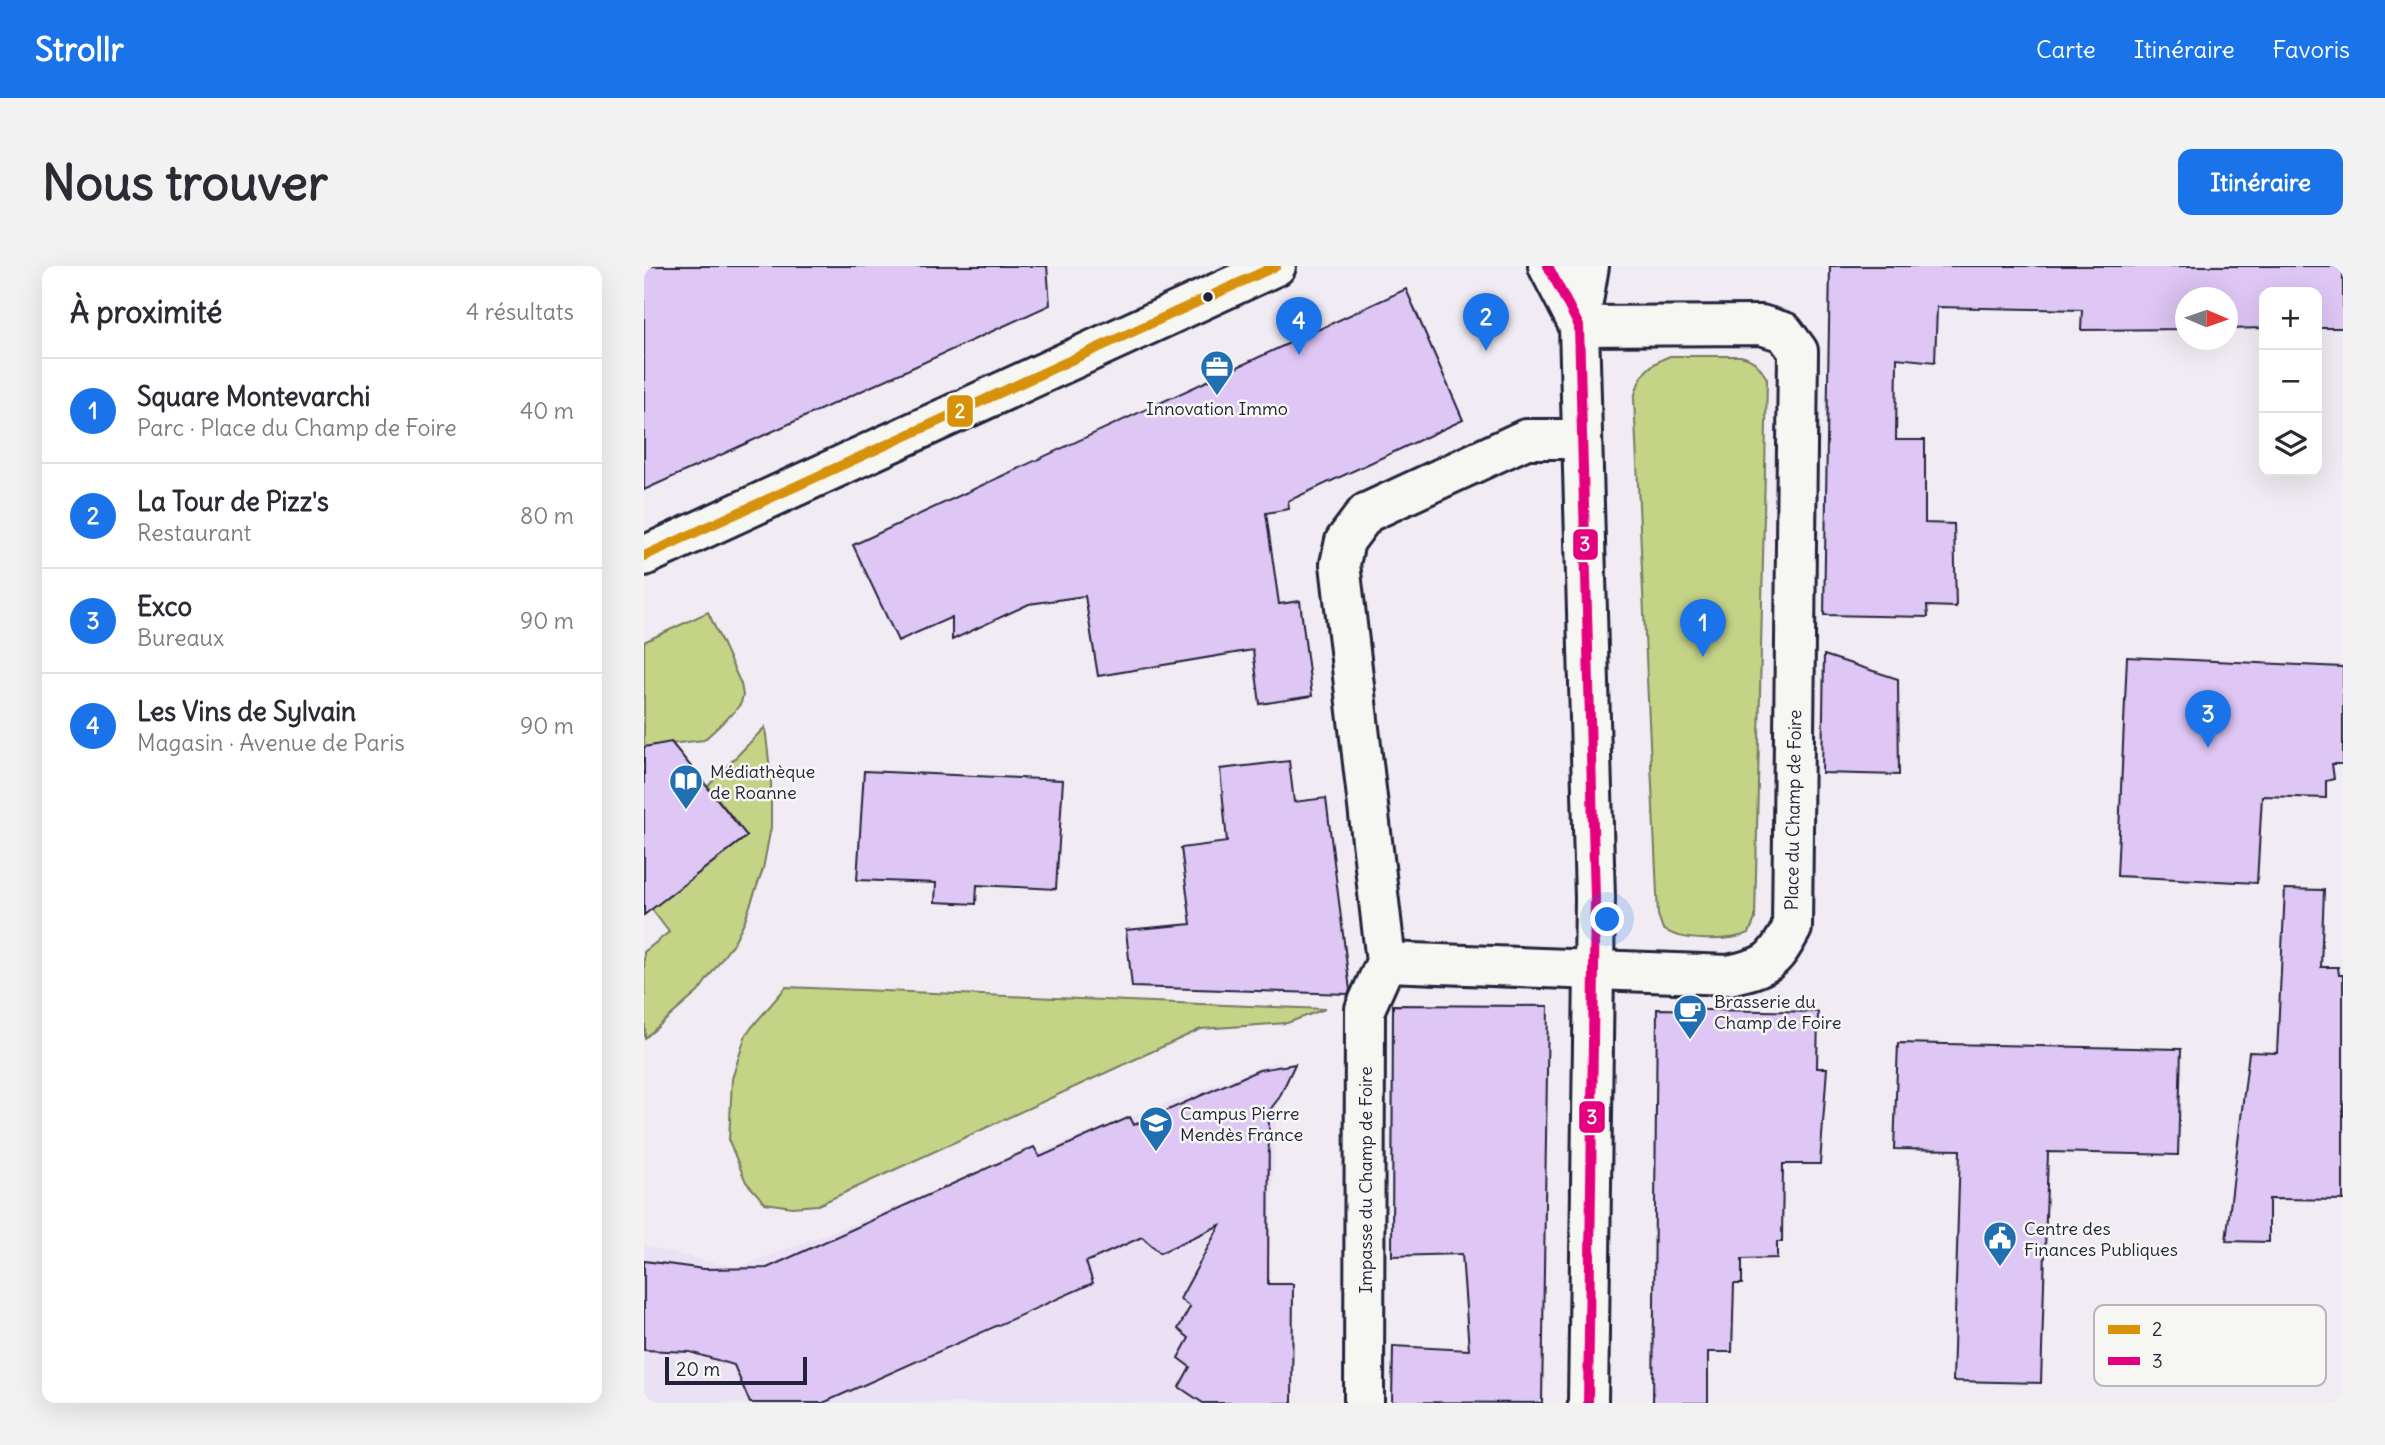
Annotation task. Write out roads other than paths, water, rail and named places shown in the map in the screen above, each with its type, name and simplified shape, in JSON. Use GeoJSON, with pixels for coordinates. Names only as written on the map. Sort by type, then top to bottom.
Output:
{"type":"FeatureCollection","features":[{"type":"Feature","properties":{"kind":"street"},"geometry":{"type":"LineString","coordinates":[[644,556],[1276,266]]}},
{"type":"Feature","properties":{"kind":"street"},"geometry":{"type":"LineString","coordinates":[[1548,266],[1579,326]]}},
{"type":"Feature","properties":{"kind":"street"},"geometry":{"type":"LineString","coordinates":[[1588,1403],[1595,971],[1593,769],[1579,326],[1589,266]]}},
{"type":"Feature","properties":{"kind":"street","name":"Place du Champ de Foire"},"geometry":{"type":"LineString","coordinates":[[1386,962],[1729,975],[1759,968],[1779,951],[1792,928],[1798,351],[1784,332],[1761,325],[1579,326]]}},
{"type":"Feature","properties":{"kind":"street"},"geometry":{"type":"LineString","coordinates":[[1386,962],[1340,564],[1345,541],[1366,513],[1526,439],[1581,439]]}},
{"type":"Feature","properties":{"kind":"street","name":"Impasse du Champ de Foire"},"geometry":{"type":"LineString","coordinates":[[1364,1403],[1365,1009],[1386,962]]}},
{"type":"Feature","properties":{"kind":"place","name":"La Tour de Pizz's"},"geometry":{"type":"Point","coordinates":[1486,351]}},
{"type":"Feature","properties":{"kind":"place","name":"Les Vins de Sylvain"},"geometry":{"type":"Point","coordinates":[1299,355]}},
{"type":"Feature","properties":{"kind":"place","name":"Innovation Immo"},"geometry":{"type":"Point","coordinates":[1217,397]}},
{"type":"Feature","properties":{"kind":"place","name":"Square Montevarchi"},"geometry":{"type":"Point","coordinates":[1703,657]}},
{"type":"Feature","properties":{"kind":"place","name":"Exco"},"geometry":{"type":"Point","coordinates":[2208,748]}},
{"type":"Feature","properties":{"kind":"place","name":"Médiathèque de Roanne"},"geometry":{"type":"Point","coordinates":[686,811]}},
{"type":"Feature","properties":{"kind":"place","name":"Brasserie du Champ de Foire"},"geometry":{"type":"Point","coordinates":[1690,1041]}},
{"type":"Feature","properties":{"kind":"place","name":"Campus Pierre Mendès France"},"geometry":{"type":"Point","coordinates":[1156,1153]}},
{"type":"Feature","properties":{"kind":"place","name":"Centre des Finances Publiques"},"geometry":{"type":"Point","coordinates":[2000,1268]}}]}
